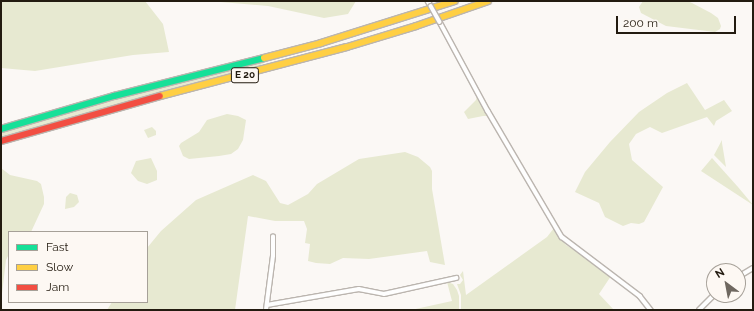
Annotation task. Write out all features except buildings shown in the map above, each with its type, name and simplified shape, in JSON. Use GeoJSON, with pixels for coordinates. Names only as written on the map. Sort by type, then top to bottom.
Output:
{"type":"FeatureCollection","features":[{"type":"Feature","properties":{"kind":"highway","name":"E 20"},"geometry":{"type":"LineString","coordinates":[[1,129],[107,98],[321,44],[455,1]]}},
{"type":"Feature","properties":{"kind":"highway","name":"E 20"},"geometry":{"type":"LineString","coordinates":[[1,141],[118,107],[347,48],[488,1]]}},
{"type":"Feature","properties":{"kind":"street"},"geometry":{"type":"LineString","coordinates":[[428,1],[488,111],[562,237],[640,296],[651,310]]}},
{"type":"Feature","properties":{"kind":"street"},"geometry":{"type":"LineString","coordinates":[[266,310],[273,256],[273,237]]}},
{"type":"Feature","properties":{"kind":"street"},"geometry":{"type":"LineString","coordinates":[[267,305],[359,289],[384,294],[456,278]]}},
{"type":"Feature","properties":{"kind":"green space"},"geometry":{"type":"Polygon","coordinates":[[[1,1],[145,1],[163,24],[169,52],[133,55],[35,71],[1,68],[1,1]]]}},
{"type":"Feature","properties":{"kind":"green space"},"geometry":{"type":"Polygon","coordinates":[[[209,1],[356,1],[348,14],[324,18],[268,6],[209,1]]]}},
{"type":"Feature","properties":{"kind":"green space"},"geometry":{"type":"Polygon","coordinates":[[[643,1],[687,1],[718,18],[721,26],[720,29],[715,32],[666,26],[641,13],[639,7],[643,1]]]}},
{"type":"Feature","properties":{"kind":"green space"},"geometry":{"type":"Polygon","coordinates":[[[267,61],[253,70],[106,107],[1,138],[1,133],[76,110],[267,61]]]}},
{"type":"Feature","properties":{"kind":"green space"},"geometry":{"type":"Polygon","coordinates":[[[687,83],[705,110],[724,100],[732,111],[716,121],[714,126],[707,117],[662,133],[650,127],[636,134],[629,144],[632,160],[663,187],[644,222],[639,224],[631,223],[623,226],[605,217],[599,203],[575,192],[585,172],[610,142],[639,112],[667,93],[687,83]]]}},
{"type":"Feature","properties":{"kind":"green space"},"geometry":{"type":"Polygon","coordinates":[[[477,96],[489,116],[468,119],[464,112],[476,100],[477,96]]]}},
{"type":"Feature","properties":{"kind":"green space"},"geometry":{"type":"Polygon","coordinates":[[[227,114],[238,116],[246,120],[243,140],[238,149],[231,154],[219,156],[189,159],[183,156],[179,146],[181,143],[199,132],[207,120],[227,114]]]}},
{"type":"Feature","properties":{"kind":"green space"},"geometry":{"type":"Polygon","coordinates":[[[152,127],[156,131],[156,135],[148,138],[144,130],[152,127]]]}},
{"type":"Feature","properties":{"kind":"green space"},"geometry":{"type":"Polygon","coordinates":[[[722,140],[722,143],[726,167],[714,155],[722,140]]]}},
{"type":"Feature","properties":{"kind":"green space"},"geometry":{"type":"Polygon","coordinates":[[[405,152],[418,157],[430,167],[432,171],[432,189],[445,265],[430,262],[427,251],[369,259],[343,258],[330,264],[316,263],[308,261],[310,244],[305,243],[307,229],[304,221],[275,221],[248,216],[235,310],[107,310],[111,303],[148,303],[148,247],[161,231],[196,200],[253,175],[266,181],[280,203],[288,205],[308,194],[317,184],[359,159],[405,152]]]}},
{"type":"Feature","properties":{"kind":"green space"},"geometry":{"type":"Polygon","coordinates":[[[151,158],[157,171],[157,180],[147,184],[138,181],[131,173],[136,161],[151,158]]]}},
{"type":"Feature","properties":{"kind":"green space"},"geometry":{"type":"Polygon","coordinates":[[[712,158],[738,187],[753,205],[701,171],[712,158]]]}},
{"type":"Feature","properties":{"kind":"green space"},"geometry":{"type":"Polygon","coordinates":[[[1,168],[10,175],[37,181],[41,184],[44,204],[31,231],[8,231],[8,256],[6,260],[1,302],[1,168]]]}},
{"type":"Feature","properties":{"kind":"green space"},"geometry":{"type":"Polygon","coordinates":[[[70,193],[77,195],[79,202],[74,207],[65,209],[66,197],[70,193]]]}},
{"type":"Feature","properties":{"kind":"green space"},"geometry":{"type":"Polygon","coordinates":[[[554,228],[566,245],[611,276],[599,294],[614,310],[461,310],[461,295],[457,284],[460,284],[463,280],[460,275],[463,271],[466,295],[547,237],[554,228]]]}},
{"type":"Feature","properties":{"kind":"green space"},"geometry":{"type":"Polygon","coordinates":[[[447,282],[453,284],[457,290],[459,296],[459,310],[411,310],[452,301],[447,282]]]}},
{"type":"Feature","properties":{"kind":"traffic: fast"},"geometry":{"type":"LineString","coordinates":[[1,129],[114,96],[264,58]]}},
{"type":"Feature","properties":{"kind":"traffic: slow"},"geometry":{"type":"LineString","coordinates":[[264,58],[321,43],[455,1]]}},
{"type":"Feature","properties":{"kind":"traffic: slow"},"geometry":{"type":"LineString","coordinates":[[160,96],[347,47],[416,26],[488,1]]}},
{"type":"Feature","properties":{"kind":"traffic: jam"},"geometry":{"type":"LineString","coordinates":[[1,141],[160,96]]}}]}
